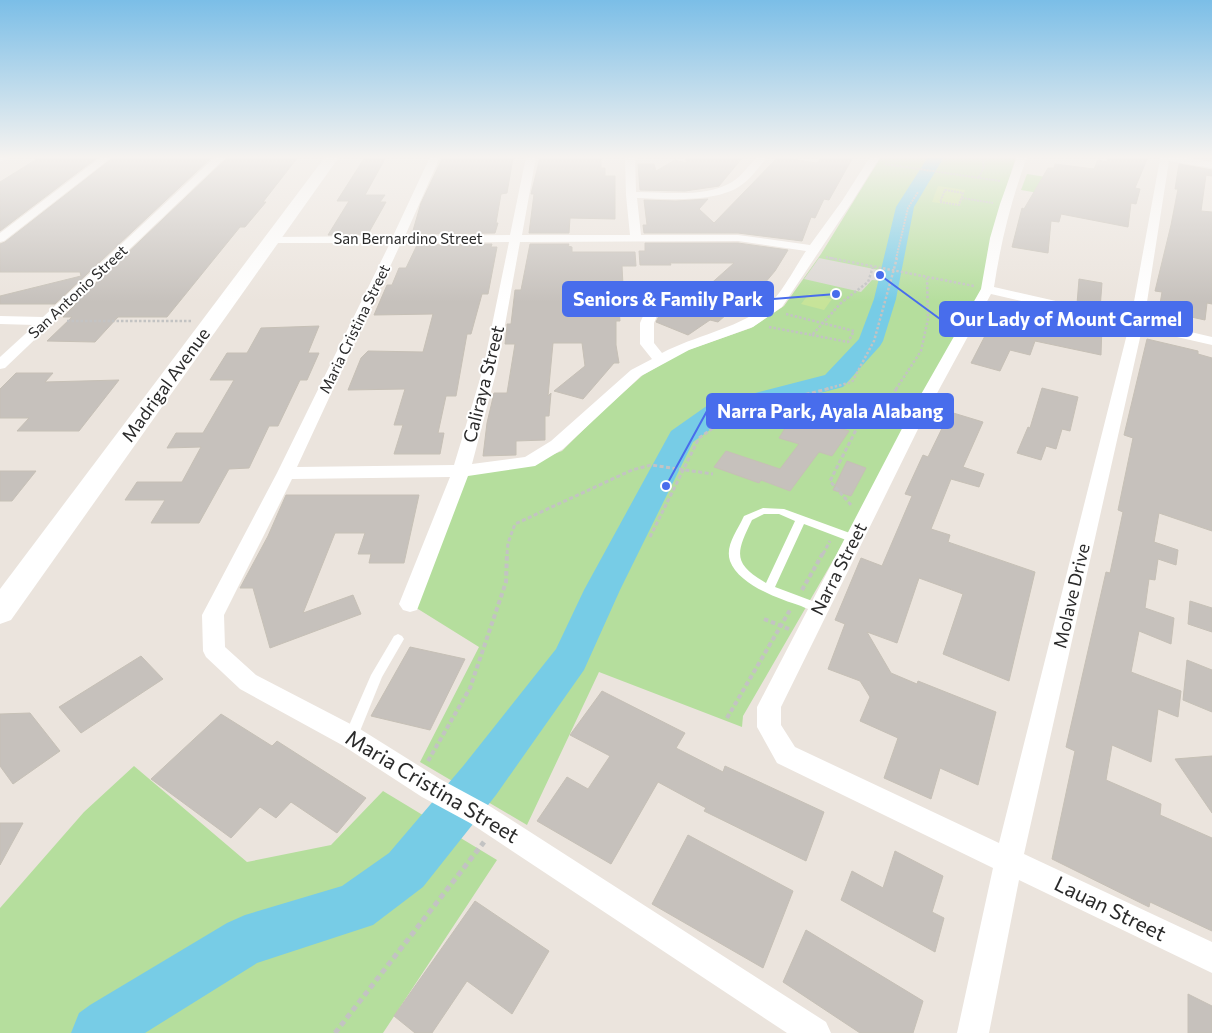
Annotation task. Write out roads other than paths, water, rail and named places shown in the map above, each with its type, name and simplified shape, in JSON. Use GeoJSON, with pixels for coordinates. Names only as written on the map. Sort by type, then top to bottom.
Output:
{"type":"FeatureCollection","features":[{"type":"Feature","properties":{"kind":"street"},"geometry":{"type":"LineString","coordinates":[[0,239],[44,205]]}},
{"type":"Feature","properties":{"kind":"street","name":"San Antonio Street"},"geometry":{"type":"LineString","coordinates":[[0,365],[170,205]]}},
{"type":"Feature","properties":{"kind":"street","name":"Madrigal Avenue"},"geometry":{"type":"LineString","coordinates":[[0,612],[298,205]]}},
{"type":"Feature","properties":{"kind":"street","name":"Maria Cristina Street"},"geometry":{"type":"LineString","coordinates":[[413,205],[286,473],[212,615],[214,651],[248,682],[351,737],[424,783],[488,819],[815,1033]]}},
{"type":"Feature","properties":{"kind":"street","name":"Caliraya Street"},"geometry":{"type":"LineString","coordinates":[[410,604],[461,471],[490,369],[522,205]]}},
{"type":"Feature","properties":{"kind":"street"},"geometry":{"type":"LineString","coordinates":[[632,205],[636,238]]}},
{"type":"Feature","properties":{"kind":"street"},"geometry":{"type":"LineString","coordinates":[[286,473],[461,471],[529,462],[557,446],[636,373],[684,347],[748,324],[777,304],[845,205]]}},
{"type":"Feature","properties":{"kind":"street","name":"Narra Street"},"geometry":{"type":"LineString","coordinates":[[1005,205],[979,292],[908,417],[845,536],[819,608],[769,707],[769,727],[786,755],[1009,860]]}},
{"type":"Feature","properties":{"kind":"street","name":"Molave Drive"},"geometry":{"type":"LineString","coordinates":[[973,1033],[1009,860],[1137,322],[1157,205]]}},
{"type":"Feature","properties":{"kind":"street","name":"San Bernardino Street"},"geometry":{"type":"LineString","coordinates":[[273,240],[738,238],[781,243],[812,251]]}},
{"type":"Feature","properties":{"kind":"street"},"geometry":{"type":"LineString","coordinates":[[979,292],[1137,322],[1212,340]]}},
{"type":"Feature","properties":{"kind":"street"},"geometry":{"type":"LineString","coordinates":[[656,301],[647,323],[647,344],[660,359]]}},
{"type":"Feature","properties":{"kind":"street"},"geometry":{"type":"LineString","coordinates":[[0,320],[46,321]]}},
{"type":"Feature","properties":{"kind":"street","name":"Lauan Street"},"geometry":{"type":"LineString","coordinates":[[1009,860],[1212,958]]}},
{"type":"Feature","properties":{"kind":"lane"},"geometry":{"type":"LineString","coordinates":[[819,608],[796,601],[756,583],[737,566],[734,551],[748,518],[763,511],[780,511],[845,536]]}},
{"type":"Feature","properties":{"kind":"lane"},"geometry":{"type":"LineString","coordinates":[[769,589],[801,519]]}},
{"type":"Feature","properties":{"kind":"lane"},"geometry":{"type":"LineString","coordinates":[[351,737],[377,675],[398,639]]}},
{"type":"Feature","properties":{"kind":"waterway"},"geometry":{"type":"LineString","coordinates":[[99,1033],[109,1024],[245,941],[355,907],[406,870],[480,780],[570,659],[602,590],[681,437],[718,411],[834,381],[871,341],[885,299],[906,205]]}},
{"type":"Feature","properties":{"kind":"place","name":"Our Lady of Mount Carmel"},"geometry":{"type":"Point","coordinates":[880,275]}},
{"type":"Feature","properties":{"kind":"place","name":"Seniors & Family Park"},"geometry":{"type":"Point","coordinates":[836,294]}},
{"type":"Feature","properties":{"kind":"place","name":"Narra Park, Ayala Alabang"},"geometry":{"type":"Point","coordinates":[666,486]}}]}
